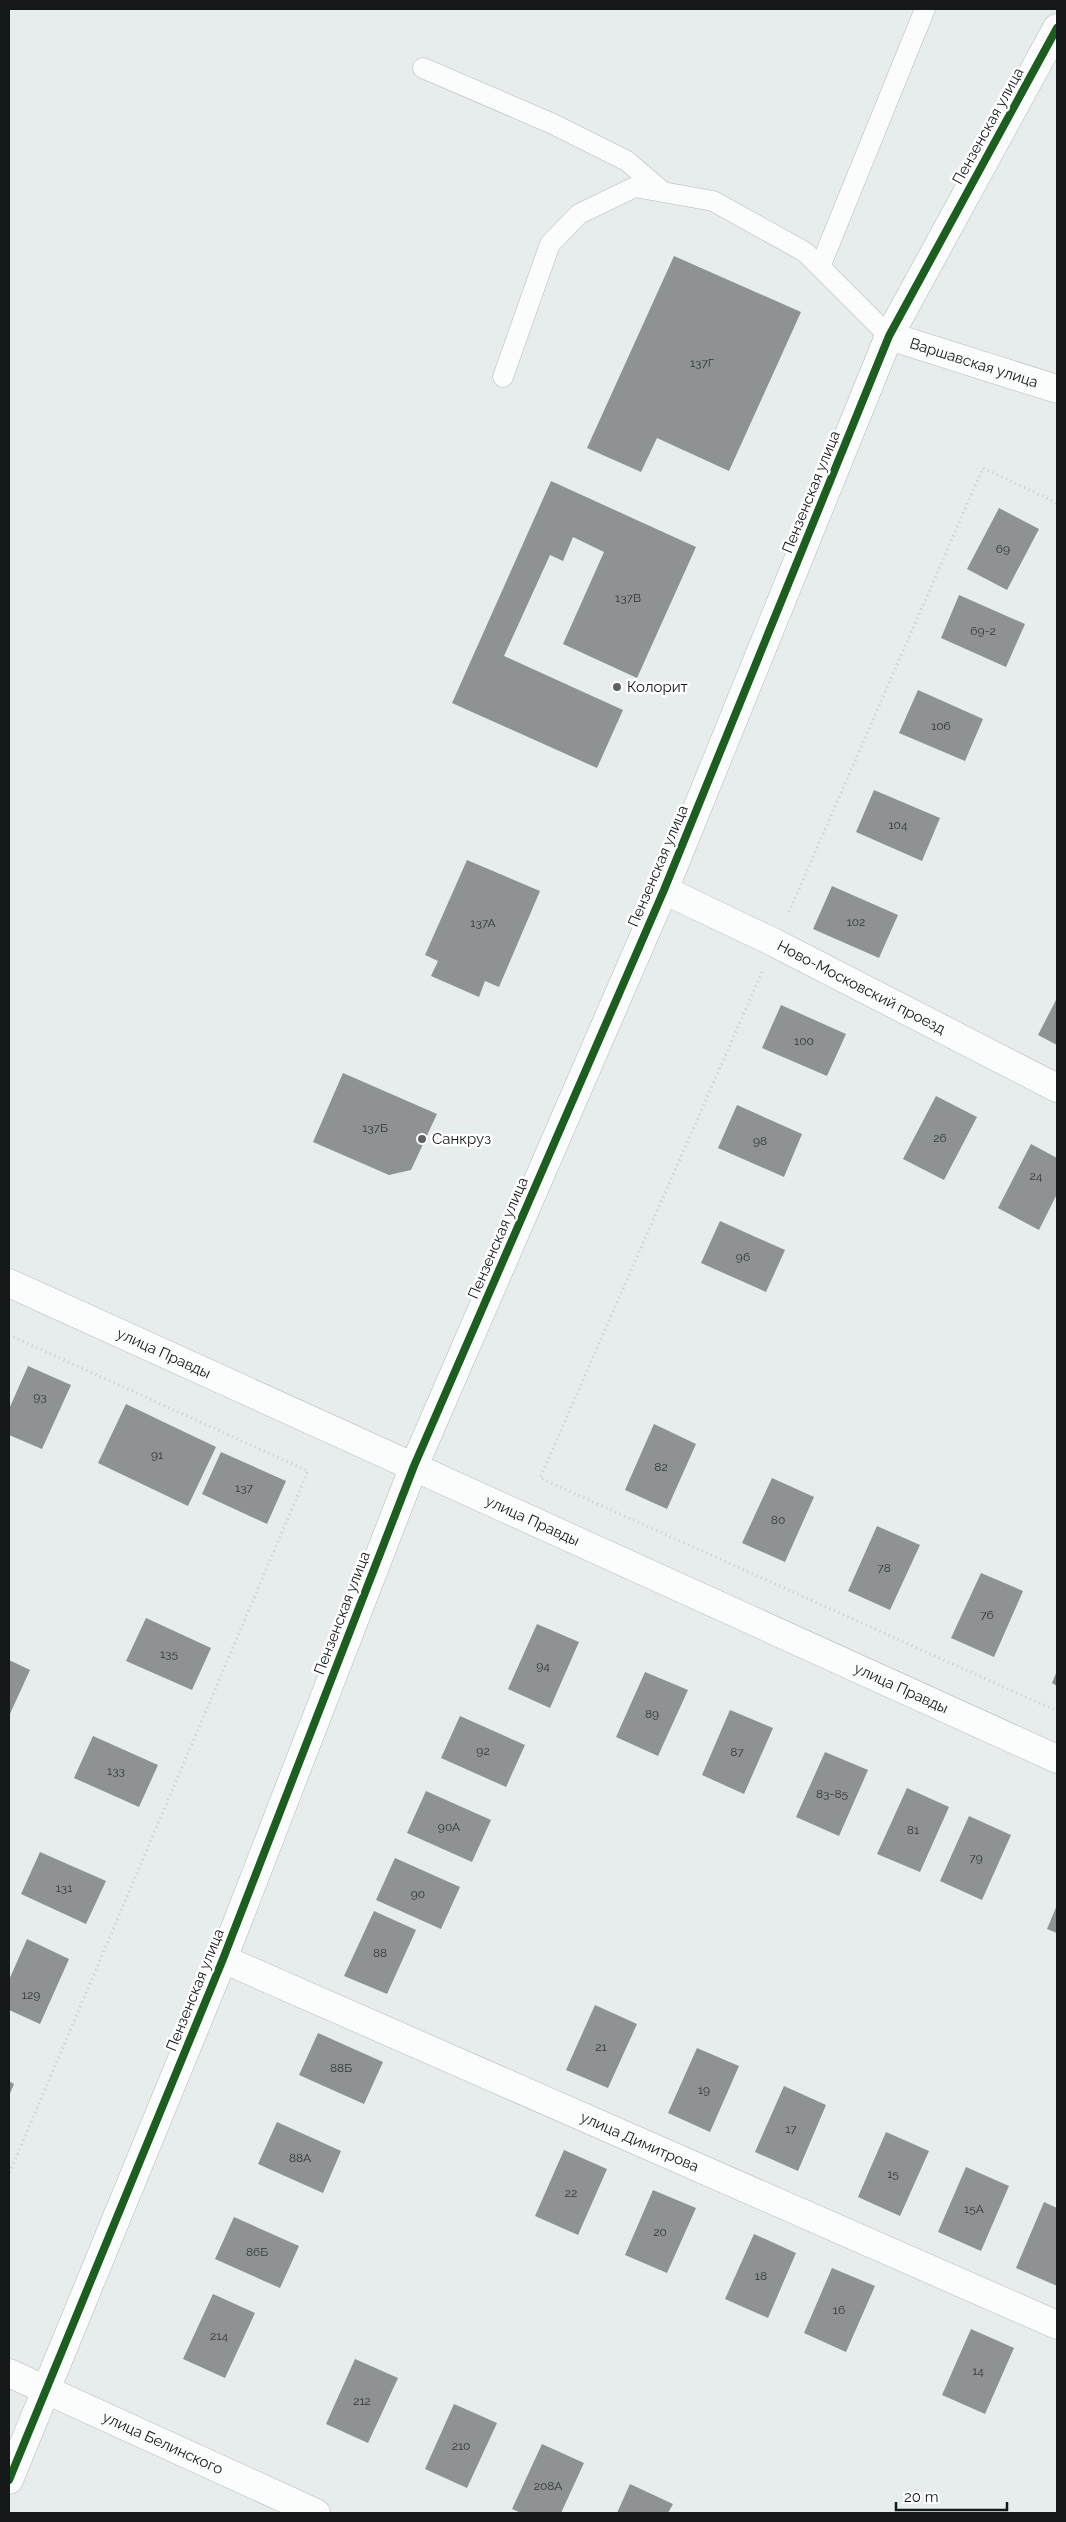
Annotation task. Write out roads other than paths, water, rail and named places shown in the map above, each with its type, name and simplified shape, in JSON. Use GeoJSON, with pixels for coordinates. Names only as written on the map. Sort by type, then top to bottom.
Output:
{"type":"FeatureCollection","features":[{"type":"Feature","properties":{"kind":"street","name":"Пензенская улица"},"geometry":{"type":"LineString","coordinates":[[9,2480],[223,1959],[414,1466],[664,890],[889,336],[1057,28]]}},
{"type":"Feature","properties":{"kind":"street","name":"Варшавская улица"},"geometry":{"type":"LineString","coordinates":[[889,336],[1057,389]]}},
{"type":"Feature","properties":{"kind":"street","name":"Ново-Московский проезд"},"geometry":{"type":"LineString","coordinates":[[664,890],[775,943],[1057,1088]]}},
{"type":"Feature","properties":{"kind":"street","name":"улица Правды"},"geometry":{"type":"LineString","coordinates":[[9,1282],[1057,1759]]}},
{"type":"Feature","properties":{"kind":"street","name":"улица Димитрова"},"geometry":{"type":"LineString","coordinates":[[223,1959],[1057,2326]]}},
{"type":"Feature","properties":{"kind":"street","name":"улица Белинского"},"geometry":{"type":"LineString","coordinates":[[9,2374],[316,2513]]}},
{"type":"Feature","properties":{"kind":"lane"},"geometry":{"type":"LineString","coordinates":[[820,266],[925,9]]}},
{"type":"Feature","properties":{"kind":"lane"},"geometry":{"type":"LineString","coordinates":[[423,68],[553,124],[618,157],[663,192]]}},
{"type":"Feature","properties":{"kind":"lane"},"geometry":{"type":"LineString","coordinates":[[503,377],[550,244],[579,214],[634,187],[713,201],[805,252],[889,336]]}},
{"type":"Feature","properties":{"kind":"place","name":"Колорит"},"geometry":{"type":"Point","coordinates":[617,687]}},
{"type":"Feature","properties":{"kind":"place","name":"Санкруз"},"geometry":{"type":"Point","coordinates":[422,1139]}}]}
